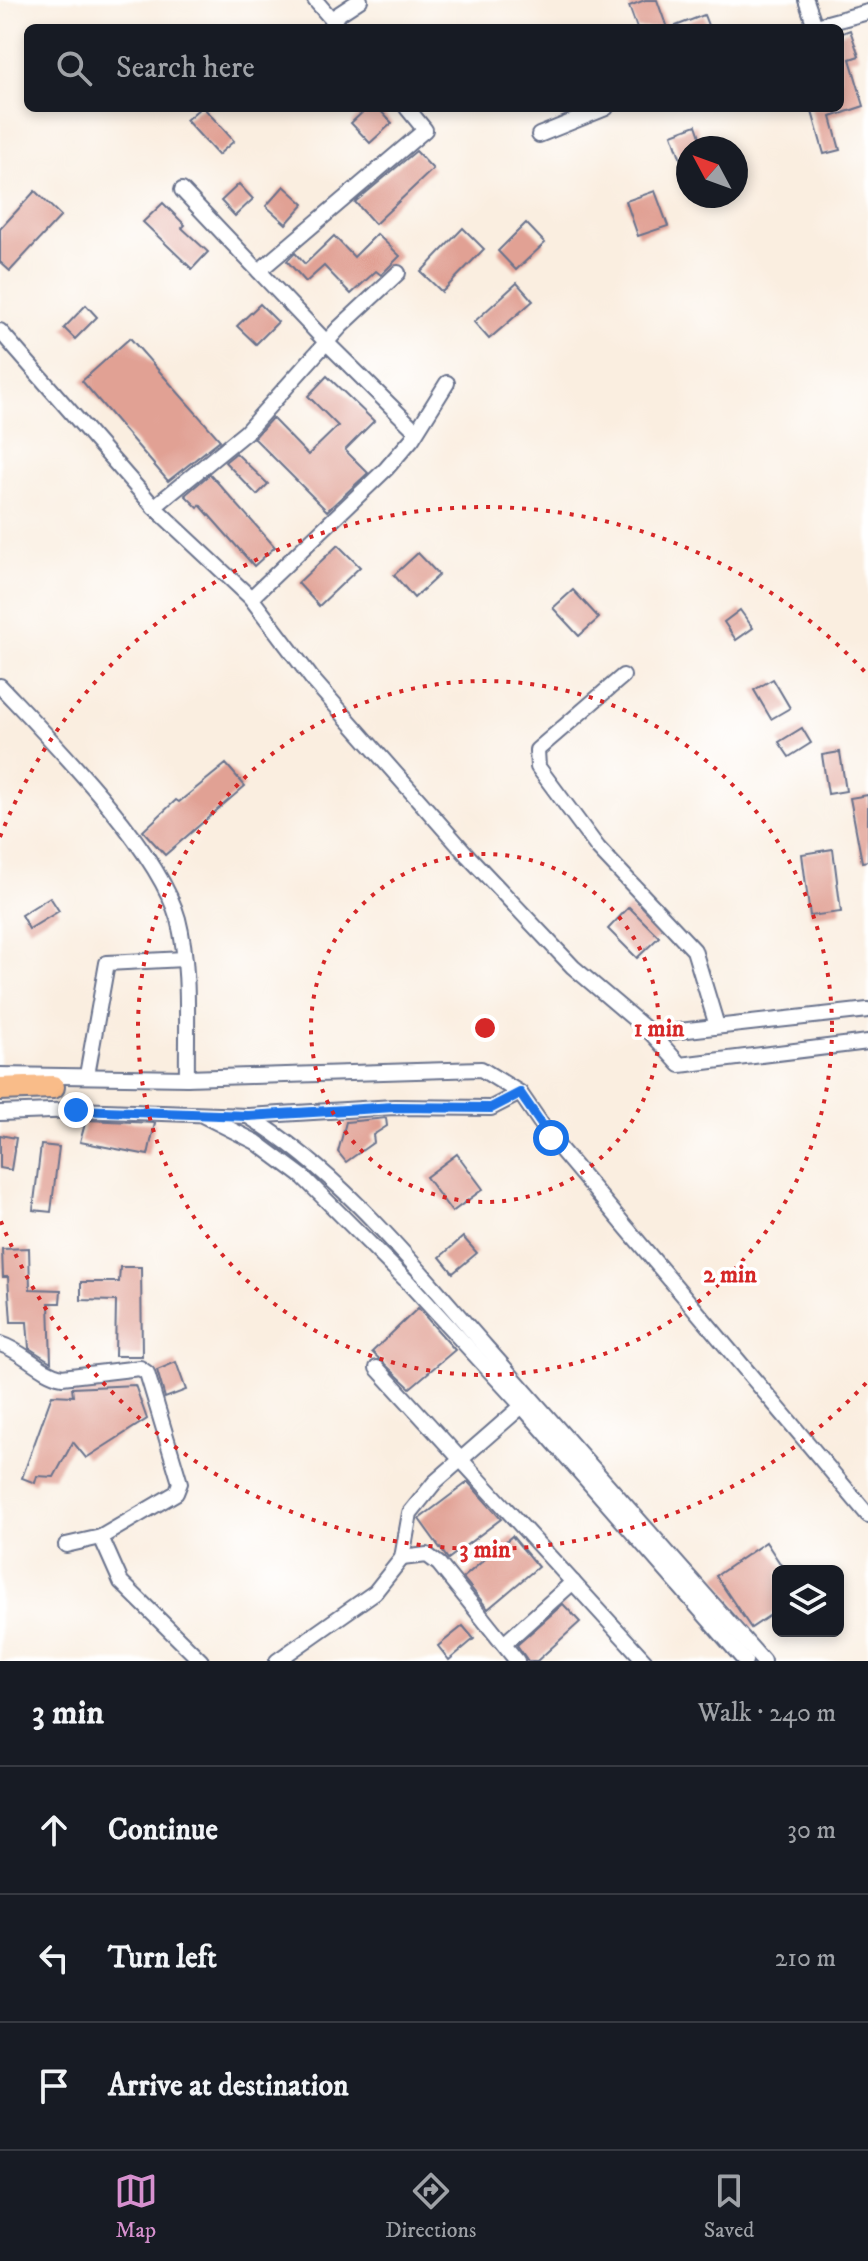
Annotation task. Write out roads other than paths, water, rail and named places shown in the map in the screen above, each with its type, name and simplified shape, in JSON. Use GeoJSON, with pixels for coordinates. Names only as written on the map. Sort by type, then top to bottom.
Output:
{"type":"FeatureCollection","features":[{"type":"Feature","properties":{"kind":"main road"},"geometry":{"type":"LineString","coordinates":[[0,1089],[53,1087]]}},
{"type":"Feature","properties":{"kind":"street"},"geometry":{"type":"LineString","coordinates":[[315,0],[335,23],[360,0]]}},
{"type":"Feature","properties":{"kind":"street"},"geometry":{"type":"LineString","coordinates":[[806,0],[811,24]]}},
{"type":"Feature","properties":{"kind":"street"},"geometry":{"type":"LineString","coordinates":[[823,24],[868,12]]}},
{"type":"Feature","properties":{"kind":"street"},"geometry":{"type":"LineString","coordinates":[[259,271],[425,130],[410,112]]}},
{"type":"Feature","properties":{"kind":"street"},"geometry":{"type":"LineString","coordinates":[[539,135],[596,112]]}},
{"type":"Feature","properties":{"kind":"street"},"geometry":{"type":"LineString","coordinates":[[182,190],[327,343],[415,430]]}},
{"type":"Feature","properties":{"kind":"street"},"geometry":{"type":"LineString","coordinates":[[154,507],[246,432],[327,343],[398,273]]}},
{"type":"Feature","properties":{"kind":"street"},"geometry":{"type":"LineString","coordinates":[[0,331],[154,507],[251,598],[313,680],[468,856],[573,967],[652,1034],[680,1065],[868,1042]]}},
{"type":"Feature","properties":{"kind":"street"},"geometry":{"type":"LineString","coordinates":[[251,598],[386,469],[412,439],[447,383]]}},
{"type":"Feature","properties":{"kind":"street"},"geometry":{"type":"LineString","coordinates":[[623,676],[537,750],[538,767],[598,848],[694,950],[717,1026]]}},
{"type":"Feature","properties":{"kind":"street"},"geometry":{"type":"LineString","coordinates":[[0,686],[91,788],[163,882],[178,921],[184,959],[187,1078]]}},
{"type":"Feature","properties":{"kind":"street"},"geometry":{"type":"LineString","coordinates":[[87,1075],[107,963],[184,959]]}},
{"type":"Feature","properties":{"kind":"street"},"geometry":{"type":"LineString","coordinates":[[652,1034],[868,1010]]}},
{"type":"Feature","properties":{"kind":"street"},"geometry":{"type":"LineString","coordinates":[[0,1075],[187,1078],[481,1069],[520,1093],[551,1138],[868,1515]]}},
{"type":"Feature","properties":{"kind":"street"},"geometry":{"type":"LineString","coordinates":[[0,1113],[76,1110],[248,1116],[394,1107],[491,1108],[520,1093]]}},
{"type":"Feature","properties":{"kind":"street"},"geometry":{"type":"LineString","coordinates":[[204,1116],[256,1142],[303,1177],[407,1281],[763,1661]]}},
{"type":"Feature","properties":{"kind":"street"},"geometry":{"type":"LineString","coordinates":[[248,1116],[284,1138],[314,1163],[420,1272],[657,1550],[745,1661]]}},
{"type":"Feature","properties":{"kind":"street"},"geometry":{"type":"LineString","coordinates":[[0,1344],[14,1348],[53,1375],[62,1377],[140,1368],[147,1373],[180,1483],[176,1493],[101,1537],[66,1545]]}},
{"type":"Feature","properties":{"kind":"street"},"geometry":{"type":"LineString","coordinates":[[377,1368],[645,1661]]}},
{"type":"Feature","properties":{"kind":"street"},"geometry":{"type":"LineString","coordinates":[[277,1661],[375,1592],[402,1558],[410,1513],[435,1482],[522,1406]]}},
{"type":"Feature","properties":{"kind":"street"},"geometry":{"type":"LineString","coordinates":[[101,1537],[121,1582],[201,1661]]}},
{"type":"Feature","properties":{"kind":"street"},"geometry":{"type":"LineString","coordinates":[[402,1558],[427,1555],[439,1564],[517,1661]]}},
{"type":"Feature","properties":{"kind":"street"},"geometry":{"type":"LineString","coordinates":[[504,1644],[573,1582]]}}]}
